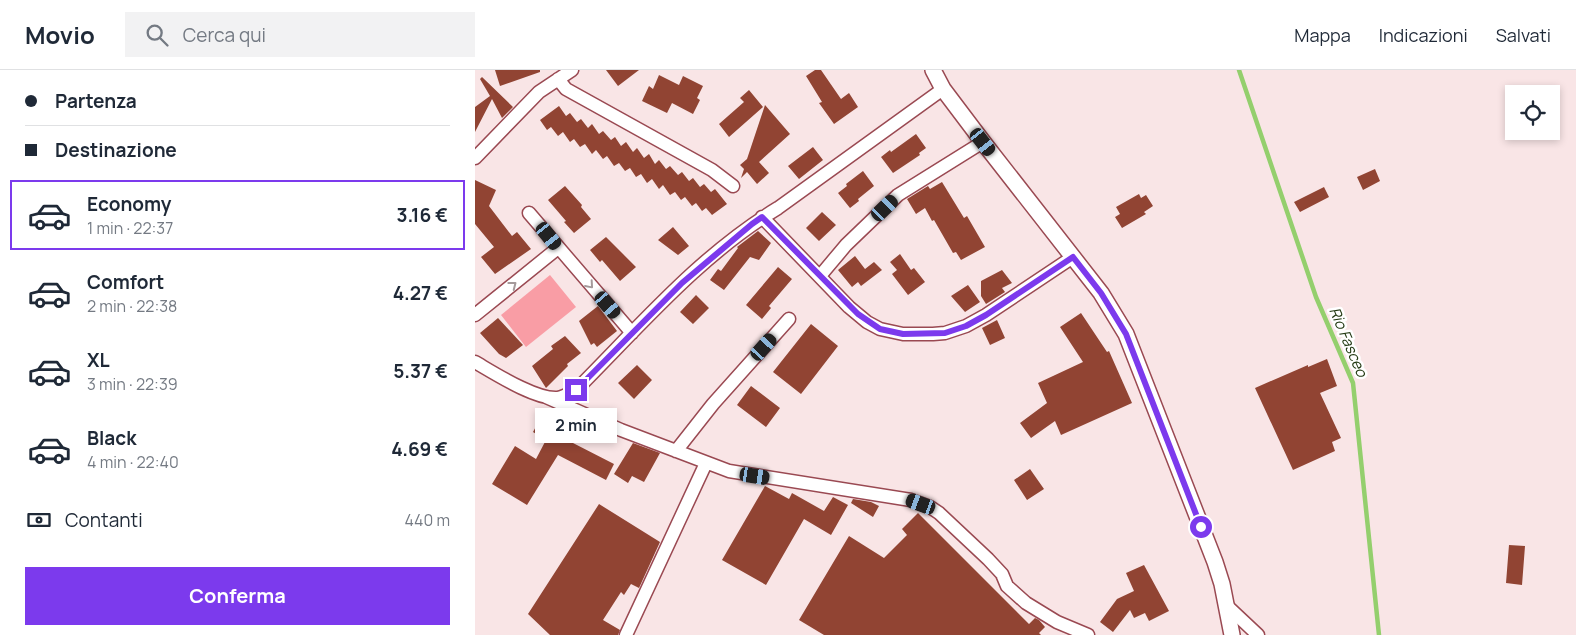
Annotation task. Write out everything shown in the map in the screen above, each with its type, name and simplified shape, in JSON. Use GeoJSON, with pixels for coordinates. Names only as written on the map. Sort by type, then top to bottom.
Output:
{"type":"FeatureCollection","features":[{"type":"Feature","properties":{"kind":"street"},"geometry":{"type":"LineString","coordinates":[[475,158],[539,92],[572,70]]}},
{"type":"Feature","properties":{"kind":"street"},"geometry":{"type":"LineString","coordinates":[[933,70],[943,89],[1101,293],[1126,334],[1215,562],[1222,584],[1231,635]]}},
{"type":"Feature","properties":{"kind":"street"},"geometry":{"type":"LineString","coordinates":[[557,79],[566,89],[713,170],[733,186]]}},
{"type":"Feature","properties":{"kind":"street"},"geometry":{"type":"LineString","coordinates":[[546,398],[559,398],[576,390],[695,271],[762,217],[794,197],[943,89]]}},
{"type":"Feature","properties":{"kind":"street"},"geometry":{"type":"LineString","coordinates":[[820,276],[846,245],[898,195],[983,142]]}},
{"type":"Feature","properties":{"kind":"street"},"geometry":{"type":"LineString","coordinates":[[529,213],[632,334]]}},
{"type":"Feature","properties":{"kind":"street"},"geometry":{"type":"LineString","coordinates":[[762,217],[849,307],[867,322],[880,329],[903,334],[945,333],[966,326],[986,315],[1073,257]]}},
{"type":"Feature","properties":{"kind":"street"},"geometry":{"type":"LineString","coordinates":[[475,315],[558,248]]}},
{"type":"Feature","properties":{"kind":"street"},"geometry":{"type":"LineString","coordinates":[[676,451],[713,404],[789,319]]}},
{"type":"Feature","properties":{"kind":"street"},"geometry":{"type":"LineString","coordinates":[[475,362],[503,379],[546,398],[729,471],[911,500],[930,507],[988,559],[1002,574],[1007,586],[1026,603],[1057,622],[1088,635]]}},
{"type":"Feature","properties":{"kind":"street"},"geometry":{"type":"LineString","coordinates":[[626,635],[706,463]]}},
{"type":"Feature","properties":{"kind":"street"},"geometry":{"type":"LineString","coordinates":[[1225,604],[1258,635]]}},
{"type":"Feature","properties":{"kind":"shaded area"},"geometry":{"type":"Polygon","coordinates":[[[550,275],[576,307],[526,347],[501,315],[550,275]]]}},
{"type":"Feature","properties":{"kind":"building"},"geometry":{"type":"Polygon","coordinates":[[[495,70],[540,70],[540,72],[500,86],[495,70]]]}},
{"type":"Feature","properties":{"kind":"building"},"geometry":{"type":"Polygon","coordinates":[[[606,70],[639,70],[618,86],[606,70]]]}},
{"type":"Feature","properties":{"kind":"building"},"geometry":{"type":"Polygon","coordinates":[[[815,70],[821,70],[841,99],[849,93],[858,107],[834,124],[819,103],[822,102],[806,76],[815,70]]]}},
{"type":"Feature","properties":{"kind":"building"},"geometry":{"type":"Polygon","coordinates":[[[659,75],[679,85],[683,76],[703,86],[697,98],[700,100],[693,114],[672,103],[667,113],[642,101],[649,86],[653,89],[659,75]]]}},
{"type":"Feature","properties":{"kind":"building"},"geometry":{"type":"Polygon","coordinates":[[[482,77],[513,107],[502,118],[492,99],[475,132],[475,107],[490,96],[480,79],[482,77]]]}},
{"type":"Feature","properties":{"kind":"building"},"geometry":{"type":"Polygon","coordinates":[[[749,90],[763,107],[729,137],[719,124],[744,102],[740,98],[749,90]]]}},
{"type":"Feature","properties":{"kind":"building"},"geometry":{"type":"Polygon","coordinates":[[[765,105],[790,134],[759,162],[769,173],[757,184],[747,172],[741,178],[744,169],[740,165],[747,159],[765,105]]]}},
{"type":"Feature","properties":{"kind":"building"},"geometry":{"type":"Polygon","coordinates":[[[559,106],[566,116],[570,113],[577,122],[581,119],[588,128],[592,124],[599,134],[603,131],[611,140],[615,137],[621,146],[626,142],[633,152],[637,148],[644,158],[649,154],[655,164],[659,160],[666,169],[670,166],[678,175],[682,172],[689,181],[693,178],[700,187],[704,184],[711,192],[715,189],[727,204],[712,215],[706,208],[702,211],[696,203],[692,206],[685,197],[681,200],[675,192],[670,195],[663,185],[659,189],[652,179],[647,183],[641,174],[636,177],[630,168],[625,171],[619,163],[614,166],[607,156],[603,159],[596,150],[592,154],[585,144],[580,147],[574,139],[570,142],[563,132],[558,136],[551,127],[547,130],[540,120],[559,106]]]}},
{"type":"Feature","properties":{"kind":"building"},"geometry":{"type":"Polygon","coordinates":[[[916,134],[926,148],[919,153],[920,155],[893,173],[881,157],[916,134]]]}},
{"type":"Feature","properties":{"kind":"building"},"geometry":{"type":"Polygon","coordinates":[[[813,147],[823,160],[799,179],[788,166],[813,147]]]}},
{"type":"Feature","properties":{"kind":"building"},"geometry":{"type":"Polygon","coordinates":[[[1375,169],[1380,181],[1363,190],[1357,177],[1375,169]]]}},
{"type":"Feature","properties":{"kind":"building"},"geometry":{"type":"Polygon","coordinates":[[[863,171],[874,186],[850,208],[838,193],[863,171]]]}},
{"type":"Feature","properties":{"kind":"building"},"geometry":{"type":"Polygon","coordinates":[[[475,180],[496,190],[489,206],[512,236],[517,232],[531,249],[495,274],[481,257],[494,247],[475,224],[475,180]]]}},
{"type":"Feature","properties":{"kind":"building"},"geometry":{"type":"Polygon","coordinates":[[[942,182],[964,218],[967,216],[985,247],[961,260],[956,252],[953,253],[925,208],[916,214],[907,199],[928,186],[930,189],[942,182]]]}},
{"type":"Feature","properties":{"kind":"building"},"geometry":{"type":"Polygon","coordinates":[[[565,186],[582,205],[581,207],[591,219],[574,233],[548,200],[565,186]]]}},
{"type":"Feature","properties":{"kind":"building"},"geometry":{"type":"Polygon","coordinates":[[[1324,187],[1329,197],[1300,212],[1294,202],[1324,187]]]}},
{"type":"Feature","properties":{"kind":"building"},"geometry":{"type":"Polygon","coordinates":[[[1139,194],[1141,198],[1146,195],[1153,206],[1144,212],[1146,214],[1122,228],[1115,217],[1120,214],[1116,207],[1139,194]]]}},
{"type":"Feature","properties":{"kind":"building"},"geometry":{"type":"Polygon","coordinates":[[[822,212],[836,225],[819,241],[806,228],[822,212]]]}},
{"type":"Feature","properties":{"kind":"building"},"geometry":{"type":"Polygon","coordinates":[[[673,227],[689,246],[678,255],[658,240],[673,227]]]}},
{"type":"Feature","properties":{"kind":"building"},"geometry":{"type":"Polygon","coordinates":[[[758,231],[771,243],[759,260],[750,257],[724,290],[710,280],[718,269],[721,271],[737,247],[758,231]]]}},
{"type":"Feature","properties":{"kind":"building"},"geometry":{"type":"Polygon","coordinates":[[[606,237],[636,267],[620,281],[602,260],[600,262],[590,250],[606,237]]]}},
{"type":"Feature","properties":{"kind":"building"},"geometry":{"type":"Polygon","coordinates":[[[900,254],[911,270],[914,268],[925,282],[908,295],[892,274],[897,270],[890,262],[900,254]]]}},
{"type":"Feature","properties":{"kind":"building"},"geometry":{"type":"Polygon","coordinates":[[[855,256],[865,269],[874,262],[882,270],[861,286],[858,282],[852,287],[838,270],[855,256]]]}},
{"type":"Feature","properties":{"kind":"building"},"geometry":{"type":"Polygon","coordinates":[[[778,267],[792,279],[769,306],[771,308],[762,319],[746,305],[778,267]]]}},
{"type":"Feature","properties":{"kind":"building"},"geometry":{"type":"Polygon","coordinates":[[[1002,270],[1012,283],[1002,288],[1005,292],[986,304],[981,296],[981,281],[1002,270]]]}},
{"type":"Feature","properties":{"kind":"building"},"geometry":{"type":"Polygon","coordinates":[[[968,285],[980,302],[965,312],[951,296],[968,285]]]}},
{"type":"Feature","properties":{"kind":"building"},"geometry":{"type":"Polygon","coordinates":[[[696,295],[709,308],[693,324],[680,312],[696,295]]]}},
{"type":"Feature","properties":{"kind":"building"},"geometry":{"type":"Polygon","coordinates":[[[598,306],[617,331],[597,347],[594,343],[591,345],[579,321],[598,306]]]}},
{"type":"Feature","properties":{"kind":"building"},"geometry":{"type":"Polygon","coordinates":[[[1081,313],[1107,352],[1109,351],[1132,403],[1061,435],[1055,421],[1031,438],[1020,423],[1047,403],[1038,383],[1083,362],[1060,327],[1081,313]]]}},
{"type":"Feature","properties":{"kind":"building"},"geometry":{"type":"Polygon","coordinates":[[[498,318],[523,345],[506,358],[499,354],[480,333],[498,318]]]}},
{"type":"Feature","properties":{"kind":"building"},"geometry":{"type":"Polygon","coordinates":[[[997,320],[1005,338],[990,345],[982,328],[997,320]]]}},
{"type":"Feature","properties":{"kind":"building"},"geometry":{"type":"Polygon","coordinates":[[[811,324],[838,346],[801,394],[773,372],[811,324]]]}},
{"type":"Feature","properties":{"kind":"building"},"geometry":{"type":"Polygon","coordinates":[[[565,336],[581,353],[567,364],[568,366],[546,388],[532,366],[553,349],[551,346],[565,336]]]}},
{"type":"Feature","properties":{"kind":"building"},"geometry":{"type":"Polygon","coordinates":[[[1327,359],[1337,386],[1320,393],[1341,438],[1332,442],[1335,451],[1293,470],[1255,388],[1308,365],[1308,367],[1327,359]]]}},
{"type":"Feature","properties":{"kind":"building"},"geometry":{"type":"Polygon","coordinates":[[[637,365],[652,380],[634,399],[618,383],[637,365]]]}},
{"type":"Feature","properties":{"kind":"building"},"geometry":{"type":"Polygon","coordinates":[[[751,386],[780,408],[766,427],[737,405],[751,386]]]}},
{"type":"Feature","properties":{"kind":"building"},"geometry":{"type":"Polygon","coordinates":[[[546,408],[561,417],[558,424],[577,434],[573,443],[614,464],[606,480],[558,455],[527,505],[492,484],[515,446],[536,459],[546,440],[533,432],[546,408]]]}},
{"type":"Feature","properties":{"kind":"building"},"geometry":{"type":"Polygon","coordinates":[[[633,443],[660,453],[644,482],[632,476],[628,483],[614,474],[633,443]]]}},
{"type":"Feature","properties":{"kind":"building"},"geometry":{"type":"Polygon","coordinates":[[[1030,469],[1044,489],[1027,500],[1014,480],[1030,469]]]}},
{"type":"Feature","properties":{"kind":"building"},"geometry":{"type":"Polygon","coordinates":[[[765,486],[789,499],[792,493],[824,511],[833,497],[848,505],[831,535],[804,519],[766,585],[722,560],[765,486]]]}},
{"type":"Feature","properties":{"kind":"building"},"geometry":{"type":"Polygon","coordinates":[[[853,499],[871,502],[879,506],[873,517],[851,503],[853,499]]]}},
{"type":"Feature","properties":{"kind":"building"},"geometry":{"type":"Polygon","coordinates":[[[599,504],[660,542],[639,588],[631,584],[624,595],[621,592],[603,620],[620,630],[618,635],[550,635],[528,614],[599,504]]]}},
{"type":"Feature","properties":{"kind":"building"},"geometry":{"type":"Polygon","coordinates":[[[918,513],[1029,624],[1035,618],[1039,620],[1045,627],[1039,633],[1041,635],[824,635],[799,620],[849,536],[884,558],[907,535],[902,529],[918,513]]]}},
{"type":"Feature","properties":{"kind":"building"},"geometry":{"type":"Polygon","coordinates":[[[1509,545],[1525,546],[1522,585],[1506,583],[1509,545]]]}},
{"type":"Feature","properties":{"kind":"building"},"geometry":{"type":"Polygon","coordinates":[[[1144,565],[1169,611],[1149,621],[1145,613],[1134,618],[1130,610],[1113,632],[1100,622],[1117,599],[1134,591],[1126,573],[1144,565]]]}},
{"type":"Feature","properties":{"kind":"waterway","name":"Rio Fasceo"},"geometry":{"type":"LineString","coordinates":[[1239,70],[1316,297],[1353,383],[1379,635]]}},
{"type":"Feature","properties":{"kind":"route"},"geometry":{"type":"LineString","coordinates":[[576,390],[682,283],[762,217],[849,307],[867,322],[880,329],[903,334],[945,333],[966,326],[986,315],[1073,257],[1101,293],[1126,334],[1201,527]]}}]}
